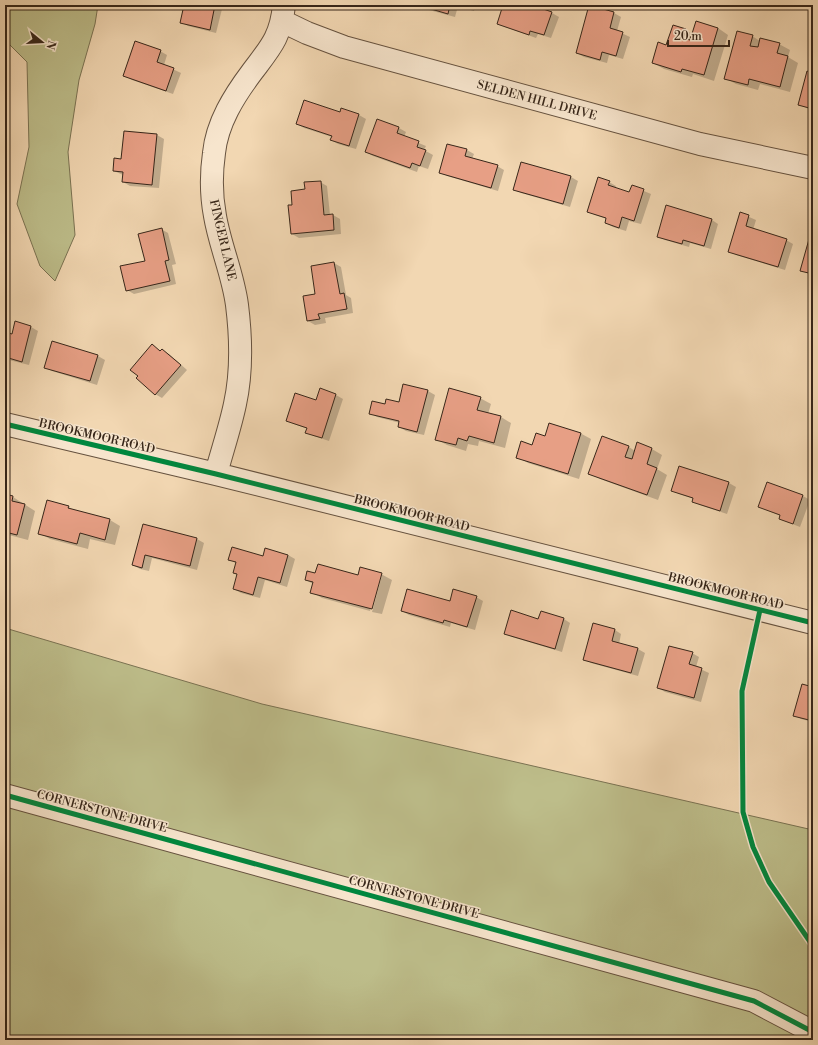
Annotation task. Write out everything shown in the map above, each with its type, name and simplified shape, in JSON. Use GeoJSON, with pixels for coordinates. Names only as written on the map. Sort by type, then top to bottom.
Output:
{"type":"FeatureCollection","features":[{"type":"Feature","properties":{"kind":"street","name":"SELDEN HILL DRIVE"},"geometry":{"type":"LineString","coordinates":[[283,13],[307,33],[344,47],[700,144],[813,168]]}},
{"type":"Feature","properties":{"kind":"street","name":"FINGER LANE"},"geometry":{"type":"LineString","coordinates":[[216,474],[235,404],[240,355],[237,304],[230,271],[215,218],[211,183],[215,144],[219,128],[232,102],[271,47],[283,13]]}},
{"type":"Feature","properties":{"kind":"street","name":"BROOKMOOR ROAD"},"geometry":{"type":"LineString","coordinates":[[5,424],[216,474],[813,623]]}},
{"type":"Feature","properties":{"kind":"street","name":"CORNERSTONE DRIVE"},"geometry":{"type":"LineString","coordinates":[[5,795],[754,1001],[813,1032]]}},
{"type":"Feature","properties":{"kind":"green space"},"geometry":{"type":"Polygon","coordinates":[[[5,5],[98,5],[95,24],[79,80],[68,152],[75,235],[55,281],[40,266],[17,204],[29,147],[27,62],[5,40],[5,5]]]}},
{"type":"Feature","properties":{"kind":"green space"},"geometry":{"type":"Polygon","coordinates":[[[5,628],[262,704],[813,830],[813,1040],[5,1040],[5,628]]]}},
{"type":"Feature","properties":{"kind":"building"},"geometry":{"type":"Polygon","coordinates":[[[184,5],[215,5],[210,30],[180,23],[184,5]]]}},
{"type":"Feature","properties":{"kind":"building"},"geometry":{"type":"Polygon","coordinates":[[[421,5],[450,5],[448,14],[421,5]]]}},
{"type":"Feature","properties":{"kind":"building"},"geometry":{"type":"Polygon","coordinates":[[[503,5],[532,5],[552,12],[544,35],[530,31],[529,35],[497,24],[503,5]]]}},
{"type":"Feature","properties":{"kind":"building"},"geometry":{"type":"Polygon","coordinates":[[[589,5],[614,12],[610,28],[623,32],[616,56],[602,52],[600,60],[576,53],[589,5]]]}},
{"type":"Feature","properties":{"kind":"building"},"geometry":{"type":"Polygon","coordinates":[[[696,21],[718,28],[704,75],[682,69],[681,72],[652,63],[658,42],[666,45],[673,25],[686,29],[683,38],[690,40],[696,21]]]}},
{"type":"Feature","properties":{"kind":"building"},"geometry":{"type":"Polygon","coordinates":[[[737,31],[753,35],[750,46],[758,47],[760,38],[780,43],[777,53],[788,56],[780,87],[749,79],[748,85],[724,79],[737,31]]]}},
{"type":"Feature","properties":{"kind":"building"},"geometry":{"type":"Polygon","coordinates":[[[135,41],[161,50],[157,62],[174,68],[166,91],[123,76],[135,41]]]}},
{"type":"Feature","properties":{"kind":"building"},"geometry":{"type":"Polygon","coordinates":[[[807,71],[813,73],[813,109],[798,105],[807,71]]]}},
{"type":"Feature","properties":{"kind":"building"},"geometry":{"type":"Polygon","coordinates":[[[304,100],[340,112],[341,108],[359,114],[349,146],[330,140],[332,136],[296,124],[304,100]]]}},
{"type":"Feature","properties":{"kind":"building"},"geometry":{"type":"Polygon","coordinates":[[[377,119],[399,127],[397,133],[419,141],[417,147],[426,150],[420,166],[412,163],[410,168],[365,152],[377,119]]]}},
{"type":"Feature","properties":{"kind":"building"},"geometry":{"type":"Polygon","coordinates":[[[124,131],[157,134],[152,185],[122,182],[123,172],[113,171],[114,158],[121,159],[124,131]]]}},
{"type":"Feature","properties":{"kind":"building"},"geometry":{"type":"Polygon","coordinates":[[[447,144],[467,149],[465,156],[498,165],[491,188],[439,173],[447,144]]]}},
{"type":"Feature","properties":{"kind":"building"},"geometry":{"type":"Polygon","coordinates":[[[521,162],[571,176],[563,204],[513,190],[521,162]]]}},
{"type":"Feature","properties":{"kind":"building"},"geometry":{"type":"Polygon","coordinates":[[[598,177],[610,181],[608,185],[629,192],[632,185],[644,189],[634,221],[622,217],[619,228],[605,223],[606,218],[587,212],[598,177]]]}},
{"type":"Feature","properties":{"kind":"building"},"geometry":{"type":"Polygon","coordinates":[[[321,181],[324,215],[333,214],[334,230],[291,234],[288,205],[292,205],[291,191],[305,189],[304,182],[321,181]]]}},
{"type":"Feature","properties":{"kind":"building"},"geometry":{"type":"Polygon","coordinates":[[[666,205],[712,219],[704,246],[683,240],[682,244],[657,237],[666,205]]]}},
{"type":"Feature","properties":{"kind":"building"},"geometry":{"type":"Polygon","coordinates":[[[740,212],[749,215],[746,226],[787,239],[778,267],[728,252],[740,212]]]}},
{"type":"Feature","properties":{"kind":"building"},"geometry":{"type":"Polygon","coordinates":[[[813,225],[813,274],[800,271],[813,225]]]}},
{"type":"Feature","properties":{"kind":"building"},"geometry":{"type":"Polygon","coordinates":[[[162,228],[169,260],[165,261],[170,281],[126,291],[120,266],[145,261],[138,234],[162,228]]]}},
{"type":"Feature","properties":{"kind":"building"},"geometry":{"type":"Polygon","coordinates":[[[334,262],[340,294],[344,293],[347,309],[318,314],[320,319],[307,321],[303,296],[315,294],[311,266],[334,262]]]}},
{"type":"Feature","properties":{"kind":"building"},"geometry":{"type":"Polygon","coordinates":[[[15,321],[31,326],[22,362],[5,357],[5,332],[12,334],[15,321]]]}},
{"type":"Feature","properties":{"kind":"building"},"geometry":{"type":"Polygon","coordinates":[[[52,341],[98,355],[90,381],[44,368],[52,341]]]}},
{"type":"Feature","properties":{"kind":"building"},"geometry":{"type":"Polygon","coordinates":[[[152,344],[160,351],[162,349],[181,365],[155,395],[136,378],[138,376],[130,370],[152,344]]]}},
{"type":"Feature","properties":{"kind":"building"},"geometry":{"type":"Polygon","coordinates":[[[403,384],[428,390],[417,432],[398,427],[399,421],[369,414],[372,401],[385,404],[386,399],[399,402],[403,384]]]}},
{"type":"Feature","properties":{"kind":"building"},"geometry":{"type":"Polygon","coordinates":[[[320,388],[336,394],[322,438],[305,433],[307,428],[286,421],[295,393],[316,400],[320,388]]]}},
{"type":"Feature","properties":{"kind":"building"},"geometry":{"type":"Polygon","coordinates":[[[449,388],[481,397],[477,410],[501,416],[494,443],[469,436],[467,441],[458,438],[456,445],[435,440],[449,388]]]}},
{"type":"Feature","properties":{"kind":"building"},"geometry":{"type":"Polygon","coordinates":[[[549,423],[581,433],[568,474],[516,458],[521,441],[532,445],[536,433],[545,436],[549,423]]]}},
{"type":"Feature","properties":{"kind":"building"},"geometry":{"type":"Polygon","coordinates":[[[602,436],[629,446],[625,457],[632,459],[637,442],[652,448],[647,464],[657,468],[647,495],[588,474],[602,436]]]}},
{"type":"Feature","properties":{"kind":"building"},"geometry":{"type":"Polygon","coordinates":[[[679,466],[729,482],[720,511],[692,502],[693,498],[671,491],[679,466]]]}},
{"type":"Feature","properties":{"kind":"building"},"geometry":{"type":"Polygon","coordinates":[[[767,482],[803,495],[793,524],[779,519],[780,515],[758,507],[767,482]]]}},
{"type":"Feature","properties":{"kind":"building"},"geometry":{"type":"Polygon","coordinates":[[[5,494],[13,496],[12,501],[25,504],[17,535],[5,532],[5,494]]]}},
{"type":"Feature","properties":{"kind":"building"},"geometry":{"type":"Polygon","coordinates":[[[47,500],[69,506],[68,508],[110,519],[105,540],[80,533],[77,544],[38,534],[47,500]]]}},
{"type":"Feature","properties":{"kind":"building"},"geometry":{"type":"Polygon","coordinates":[[[143,524],[197,538],[190,566],[145,555],[142,568],[132,565],[143,524]]]}},
{"type":"Feature","properties":{"kind":"building"},"geometry":{"type":"Polygon","coordinates":[[[232,547],[263,556],[265,548],[288,555],[280,583],[258,577],[253,595],[233,589],[237,574],[233,573],[236,562],[228,560],[232,547]]]}},
{"type":"Feature","properties":{"kind":"building"},"geometry":{"type":"Polygon","coordinates":[[[318,564],[358,575],[360,567],[382,573],[372,609],[310,593],[313,582],[305,580],[307,571],[315,573],[318,564]]]}},
{"type":"Feature","properties":{"kind":"building"},"geometry":{"type":"Polygon","coordinates":[[[407,589],[450,601],[453,589],[477,596],[467,627],[444,620],[443,623],[401,611],[407,589]]]}},
{"type":"Feature","properties":{"kind":"building"},"geometry":{"type":"Polygon","coordinates":[[[511,610],[538,619],[541,611],[564,618],[555,649],[504,634],[511,610]]]}},
{"type":"Feature","properties":{"kind":"building"},"geometry":{"type":"Polygon","coordinates":[[[593,623],[615,629],[612,641],[638,648],[631,673],[583,660],[593,623]]]}},
{"type":"Feature","properties":{"kind":"building"},"geometry":{"type":"Polygon","coordinates":[[[669,646],[693,652],[689,664],[702,668],[694,698],[657,688],[669,646]]]}},
{"type":"Feature","properties":{"kind":"building"},"geometry":{"type":"Polygon","coordinates":[[[802,684],[813,687],[813,721],[793,716],[802,684]]]}},
{"type":"Feature","properties":{"kind":"cycle path"},"geometry":{"type":"LineString","coordinates":[[5,424],[216,474],[813,623]]}},
{"type":"Feature","properties":{"kind":"cycle path"},"geometry":{"type":"LineString","coordinates":[[760,610],[742,691],[743,812],[753,847],[769,882],[813,946]]}},
{"type":"Feature","properties":{"kind":"cycle path"},"geometry":{"type":"LineString","coordinates":[[5,795],[754,1001],[813,1032]]}}]}
